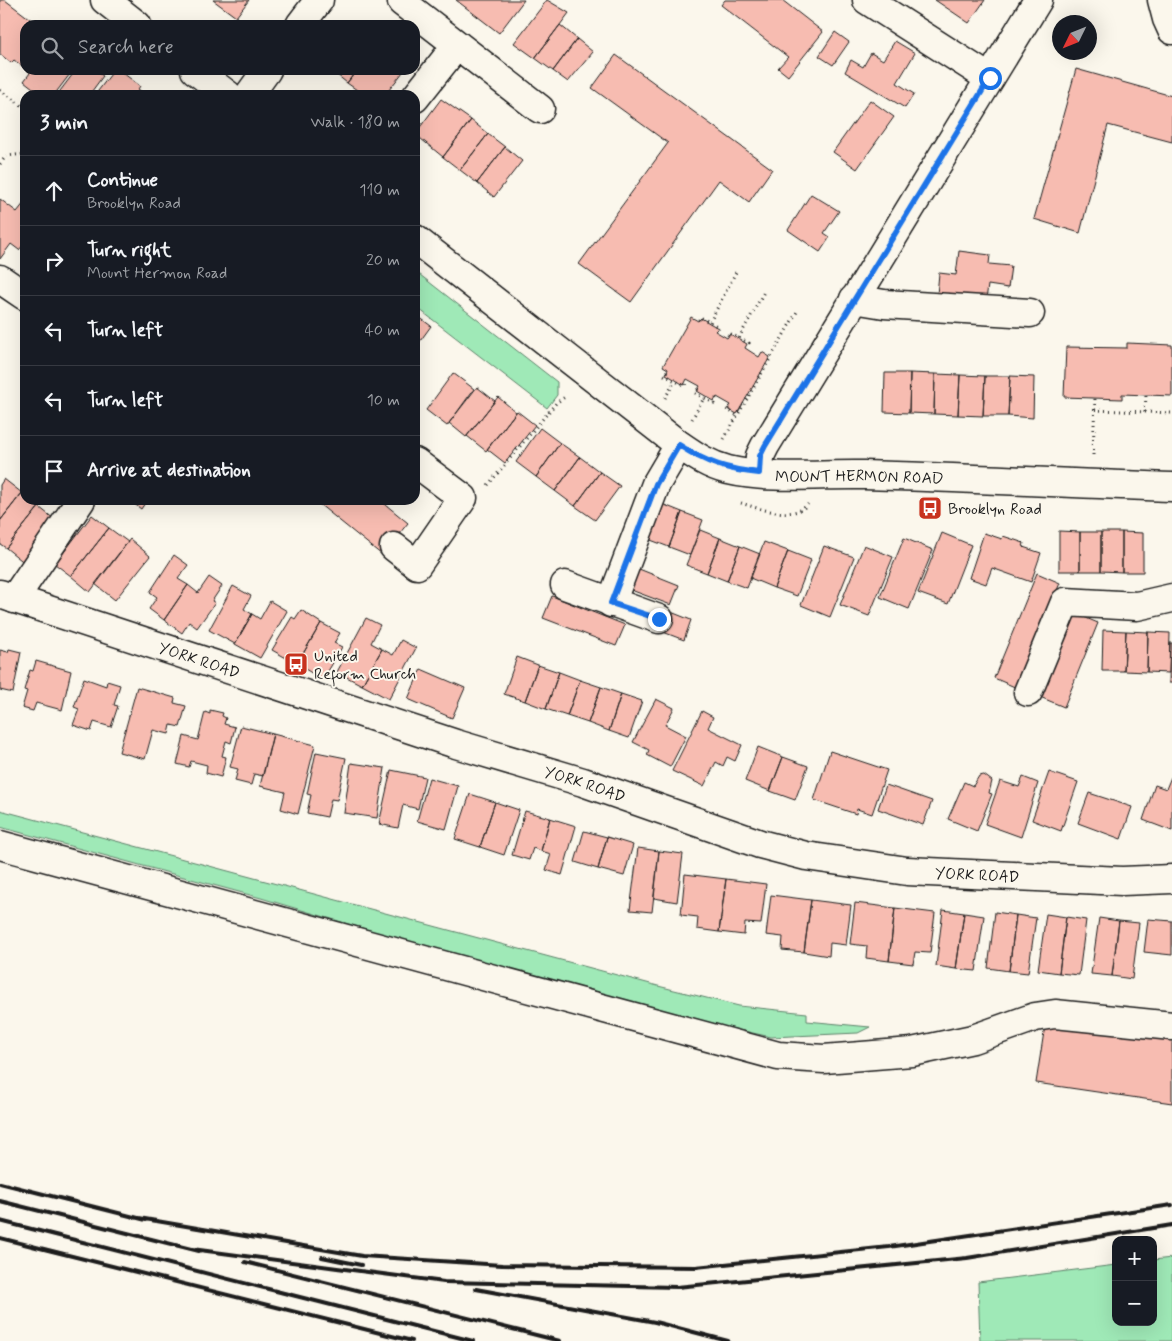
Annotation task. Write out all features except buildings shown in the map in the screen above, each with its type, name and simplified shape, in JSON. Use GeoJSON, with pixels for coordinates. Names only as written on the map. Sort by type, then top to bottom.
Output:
{"type":"FeatureCollection","features":[{"type":"Feature","properties":{"kind":"street"},"geometry":{"type":"LineString","coordinates":[[104,0],[130,20]]}},
{"type":"Feature","properties":{"kind":"street"},"geometry":{"type":"LineString","coordinates":[[304,20],[319,0]]}},
{"type":"Feature","properties":{"kind":"street"},"geometry":{"type":"LineString","coordinates":[[866,0],[990,78]]}},
{"type":"Feature","properties":{"kind":"street"},"geometry":{"type":"LineString","coordinates":[[759,473],[760,456],[765,446],[1038,0]]}},
{"type":"Feature","properties":{"kind":"street"},"geometry":{"type":"LineString","coordinates":[[1162,0],[1172,30]]}},
{"type":"Feature","properties":{"kind":"street"},"geometry":{"type":"LineString","coordinates":[[402,2],[540,110]]}},
{"type":"Feature","properties":{"kind":"street"},"geometry":{"type":"LineString","coordinates":[[420,92],[457,45]]}},
{"type":"Feature","properties":{"kind":"street"},"geometry":{"type":"LineString","coordinates":[[202,75],[222,90]]}},
{"type":"Feature","properties":{"kind":"street"},"geometry":{"type":"LineString","coordinates":[[253,90],[263,75]]}},
{"type":"Feature","properties":{"kind":"street","name":"MOUNT HERMON ROAD"},"geometry":{"type":"LineString","coordinates":[[420,243],[678,444],[711,464],[735,471],[759,473],[1172,487]]}},
{"type":"Feature","properties":{"kind":"street"},"geometry":{"type":"LineString","coordinates":[[0,279],[20,293]]}},
{"type":"Feature","properties":{"kind":"street"},"geometry":{"type":"LineString","coordinates":[[854,299],[884,304],[1030,313]]}},
{"type":"Feature","properties":{"kind":"street"},"geometry":{"type":"LineString","coordinates":[[611,603],[656,484],[678,444]]}},
{"type":"Feature","properties":{"kind":"street"},"geometry":{"type":"LineString","coordinates":[[394,547],[417,565],[463,498],[420,466]]}},
{"type":"Feature","properties":{"kind":"street","name":"YORK ROAD"},"geometry":{"type":"LineString","coordinates":[[77,505],[7,597],[456,744],[583,782],[742,838],[806,856],[908,871],[1113,880],[1172,880]]}},
{"type":"Feature","properties":{"kind":"street"},"geometry":{"type":"LineString","coordinates":[[565,585],[659,619]]}},
{"type":"Feature","properties":{"kind":"street"},"geometry":{"type":"LineString","coordinates":[[1028,692],[1066,602],[1137,606],[1172,598]]}},
{"type":"Feature","properties":{"kind":"street"},"geometry":{"type":"LineString","coordinates":[[0,845],[778,1056],[824,1059],[912,1052],[973,1039],[1035,1018],[1055,1014],[1172,1026]]}},
{"type":"Feature","properties":{"kind":"path"},"geometry":{"type":"LineString","coordinates":[[0,90],[20,104]]}},
{"type":"Feature","properties":{"kind":"path"},"geometry":{"type":"LineString","coordinates":[[0,164],[6,156],[20,155]]}},
{"type":"Feature","properties":{"kind":"path"},"geometry":{"type":"LineString","coordinates":[[710,322],[736,272]]}},
{"type":"Feature","properties":{"kind":"path"},"geometry":{"type":"LineString","coordinates":[[739,338],[765,290]]}},
{"type":"Feature","properties":{"kind":"path"},"geometry":{"type":"LineString","coordinates":[[711,464],[798,310]]}},
{"type":"Feature","properties":{"kind":"path"},"geometry":{"type":"LineString","coordinates":[[699,320],[700,317],[719,327],[717,329]]}},
{"type":"Feature","properties":{"kind":"path"},"geometry":{"type":"LineString","coordinates":[[728,336],[729,333],[748,343],[746,346]]}},
{"type":"Feature","properties":{"kind":"path"},"geometry":{"type":"LineString","coordinates":[[667,371],[664,374],[675,381],[685,386],[686,382]]}},
{"type":"Feature","properties":{"kind":"path"},"geometry":{"type":"LineString","coordinates":[[698,389],[695,392],[714,403],[716,398]]}},
{"type":"Feature","properties":{"kind":"path"},"geometry":{"type":"LineString","coordinates":[[1145,412],[1146,395]]}},
{"type":"Feature","properties":{"kind":"path"},"geometry":{"type":"LineString","coordinates":[[463,498],[480,495],[556,403],[565,397]]}},
{"type":"Feature","properties":{"kind":"path"},"geometry":{"type":"LineString","coordinates":[[678,444],[704,398]]}},
{"type":"Feature","properties":{"kind":"path"},"geometry":{"type":"LineString","coordinates":[[1091,484],[1095,398]]}},
{"type":"Feature","properties":{"kind":"path"},"geometry":{"type":"LineString","coordinates":[[730,407],[726,410],[738,416]]}},
{"type":"Feature","properties":{"kind":"path"},"geometry":{"type":"LineString","coordinates":[[1095,410],[1172,412]]}},
{"type":"Feature","properties":{"kind":"green space"},"geometry":{"type":"Polygon","coordinates":[[[420,275],[557,382],[557,395],[547,408],[420,310],[420,275]]]}},
{"type":"Feature","properties":{"kind":"green space"},"geometry":{"type":"Polygon","coordinates":[[[0,810],[658,986],[739,1006],[807,1013],[807,1021],[870,1027],[858,1033],[771,1037],[730,1028],[436,950],[261,898],[0,827],[0,810]]]}},
{"type":"Feature","properties":{"kind":"green space"},"geometry":{"type":"Polygon","coordinates":[[[1172,1258],[1172,1341],[980,1341],[978,1282],[1112,1265],[1112,1326],[1157,1326],[1157,1260],[1172,1258]]]}},
{"type":"Feature","properties":{"kind":"railway"},"geometry":{"type":"LineString","coordinates":[[0,1183],[146,1220]]}},
{"type":"Feature","properties":{"kind":"railway"},"geometry":{"type":"LineString","coordinates":[[0,1201],[199,1251]]}},
{"type":"Feature","properties":{"kind":"railway"},"geometry":{"type":"LineString","coordinates":[[139,1218],[362,1256],[502,1265],[696,1267],[889,1247],[1172,1205]]}},
{"type":"Feature","properties":{"kind":"railway"},"geometry":{"type":"LineString","coordinates":[[0,1221],[473,1341]]}},
{"type":"Feature","properties":{"kind":"railway"},"geometry":{"type":"LineString","coordinates":[[192,1249],[444,1282],[677,1287],[967,1258],[1172,1225]]}},
{"type":"Feature","properties":{"kind":"railway"},"geometry":{"type":"LineString","coordinates":[[0,1238],[412,1341]]}},
{"type":"Feature","properties":{"kind":"railway"},"geometry":{"type":"LineString","coordinates":[[322,1257],[361,1265]]}},
{"type":"Feature","properties":{"kind":"railway"},"geometry":{"type":"LineString","coordinates":[[245,1262],[560,1341]]}},
{"type":"Feature","properties":{"kind":"railway"},"geometry":{"type":"LineString","coordinates":[[476,1289],[655,1322],[728,1341]]}},
{"type":"Feature","properties":{"kind":"place","name":"Brooklyn Road"},"geometry":{"type":"Point","coordinates":[930,508]}},
{"type":"Feature","properties":{"kind":"place","name":"United Reform Church"},"geometry":{"type":"Point","coordinates":[296,664]}},
{"type":"Feature","properties":{"kind":"route"},"geometry":{"type":"LineString","coordinates":[[659,619],[611,603],[664,467],[679,445],[703,461],[711,464],[735,471],[759,473],[760,456],[765,446],[938,159],[990,78]]}}]}
